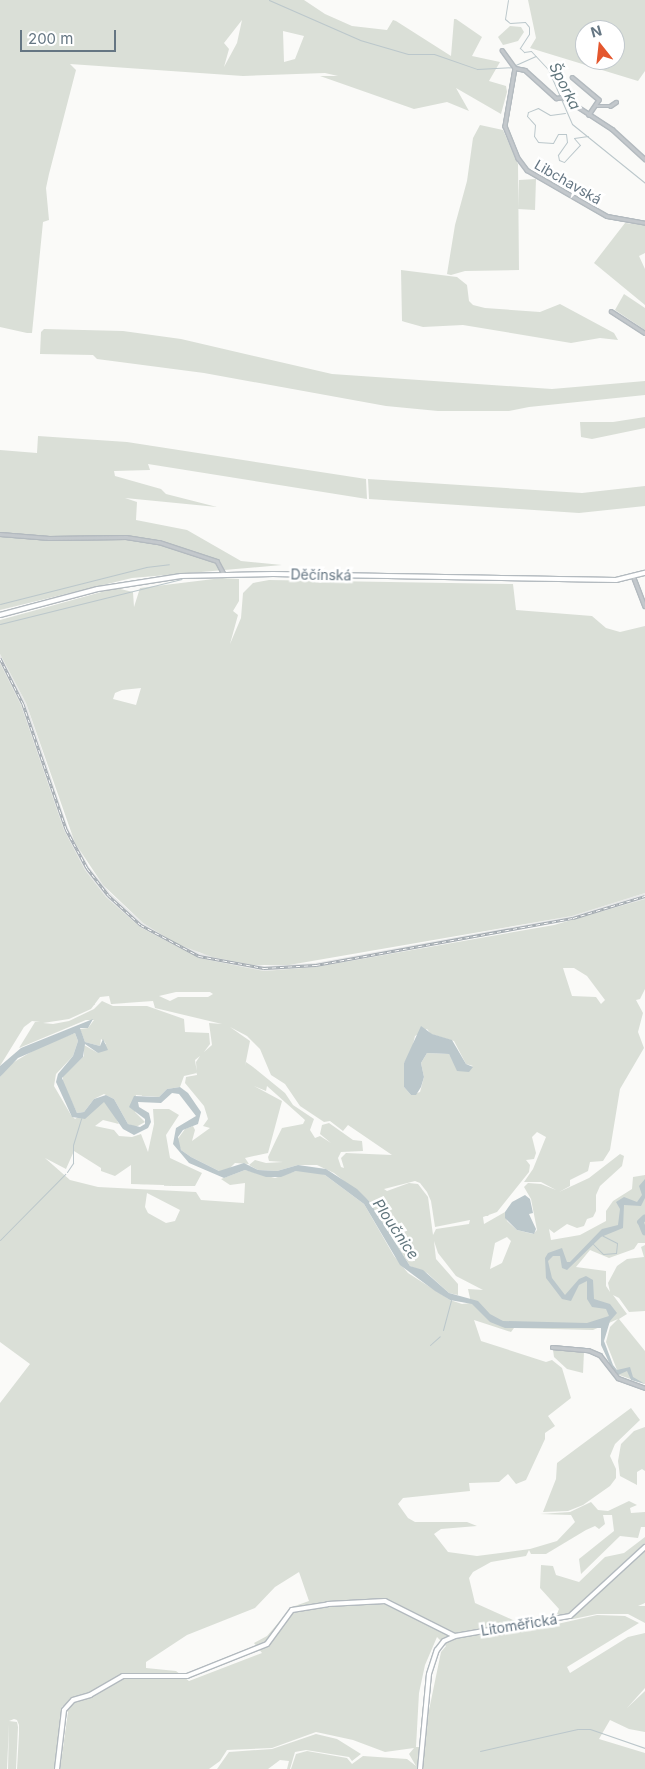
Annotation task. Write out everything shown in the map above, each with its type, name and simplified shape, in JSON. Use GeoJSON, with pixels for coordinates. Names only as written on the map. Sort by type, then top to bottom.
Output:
{"type":"FeatureCollection","features":[{"type":"Feature","properties":{"kind":"street"},"geometry":{"type":"LineString","coordinates":[[502,50],[514,66],[525,70],[558,99],[563,97],[612,130],[645,159]]}},
{"type":"Feature","properties":{"kind":"street","name":"Libchavská"},"geometry":{"type":"LineString","coordinates":[[514,66],[505,126],[518,158],[527,170],[607,216],[645,223]]}},
{"type":"Feature","properties":{"kind":"street"},"geometry":{"type":"LineString","coordinates":[[572,77],[599,100],[597,106],[589,115]]}},
{"type":"Feature","properties":{"kind":"street"},"geometry":{"type":"LineString","coordinates":[[597,106],[610,106],[616,102]]}},
{"type":"Feature","properties":{"kind":"street"},"geometry":{"type":"LineString","coordinates":[[611,311],[645,333]]}},
{"type":"Feature","properties":{"kind":"street"},"geometry":{"type":"LineString","coordinates":[[0,534],[49,538],[126,537],[159,542],[199,553],[217,562],[224,574]]}},
{"type":"Feature","properties":{"kind":"street","name":"Děčínská"},"geometry":{"type":"LineString","coordinates":[[0,615],[125,583],[224,574],[634,578],[645,573]]}},
{"type":"Feature","properties":{"kind":"street"},"geometry":{"type":"LineString","coordinates":[[634,578],[645,606]]}},
{"type":"Feature","properties":{"kind":"street"},"geometry":{"type":"LineString","coordinates":[[552,1347],[588,1350],[600,1355],[618,1378],[645,1388]]}},
{"type":"Feature","properties":{"kind":"street","name":"Litoměřická"},"geometry":{"type":"LineString","coordinates":[[455,1636],[570,1616],[645,1547]]}},
{"type":"Feature","properties":{"kind":"street"},"geometry":{"type":"LineString","coordinates":[[57,1769],[64,1710],[73,1700],[90,1696],[123,1676],[187,1676],[251,1651],[267,1644],[284,1618],[297,1608],[385,1601],[455,1636]]}},
{"type":"Feature","properties":{"kind":"street"},"geometry":{"type":"LineString","coordinates":[[420,1769],[429,1674],[436,1650],[444,1641],[455,1636]]}},
{"type":"Feature","properties":{"kind":"shaded area"},"geometry":{"type":"Polygon","coordinates":[[[0,0],[304,0],[325,14],[352,26],[387,30],[393,20],[396,21],[451,56],[454,19],[456,19],[482,37],[472,56],[500,62],[489,81],[506,86],[507,92],[501,114],[456,88],[469,111],[447,102],[414,109],[320,76],[338,76],[325,73],[243,76],[70,64],[76,70],[46,188],[49,220],[43,222],[32,333],[0,327],[0,0]],[[242,20],[224,43],[229,49],[224,67],[237,43],[242,20]],[[283,31],[284,62],[295,59],[304,36],[283,31]]]}},
{"type":"Feature","properties":{"kind":"shaded area"},"geometry":{"type":"Polygon","coordinates":[[[528,0],[645,0],[645,71],[638,81],[602,70],[625,70],[625,20],[575,20],[575,62],[530,48],[536,38],[528,0]]]}},
{"type":"Feature","properties":{"kind":"shaded area"},"geometry":{"type":"Polygon","coordinates":[[[510,26],[521,27],[524,32],[518,41],[503,45],[498,37],[510,26]]]}},
{"type":"Feature","properties":{"kind":"shaded area"},"geometry":{"type":"Polygon","coordinates":[[[480,125],[503,130],[518,164],[519,270],[465,271],[451,275],[447,274],[455,225],[467,181],[473,138],[480,125]]]}},
{"type":"Feature","properties":{"kind":"shaded area"},"geometry":{"type":"Polygon","coordinates":[[[536,179],[535,210],[518,209],[519,180],[536,179]]]}},
{"type":"Feature","properties":{"kind":"shaded area"},"geometry":{"type":"Polygon","coordinates":[[[625,223],[645,225],[645,253],[639,256],[645,269],[645,305],[594,263],[625,223]]]}},
{"type":"Feature","properties":{"kind":"shaded area"},"geometry":{"type":"Polygon","coordinates":[[[401,270],[457,277],[467,285],[469,301],[473,305],[485,308],[540,312],[560,304],[614,333],[618,340],[600,338],[571,343],[463,325],[423,327],[405,322],[402,321],[401,270]]]}},
{"type":"Feature","properties":{"kind":"shaded area"},"geometry":{"type":"Polygon","coordinates":[[[624,294],[645,308],[645,330],[615,310],[624,294]]]}},
{"type":"Feature","properties":{"kind":"shaded area"},"geometry":{"type":"Polygon","coordinates":[[[44,329],[123,331],[181,339],[332,374],[552,389],[645,381],[645,395],[529,407],[509,411],[438,411],[386,406],[204,373],[97,359],[93,355],[40,354],[41,332],[44,329]]]}},
{"type":"Feature","properties":{"kind":"shaded area"},"geometry":{"type":"Polygon","coordinates":[[[645,417],[645,428],[592,439],[581,437],[580,422],[613,422],[645,417]]]}},
{"type":"Feature","properties":{"kind":"shaded area"},"geometry":{"type":"Polygon","coordinates":[[[38,436],[127,442],[366,479],[367,499],[148,464],[150,470],[114,471],[115,476],[161,489],[166,494],[217,507],[125,498],[137,502],[136,520],[187,530],[241,561],[282,565],[132,578],[0,610],[0,450],[37,453],[38,436]]]}},
{"type":"Feature","properties":{"kind":"shaded area"},"geometry":{"type":"Polygon","coordinates":[[[368,479],[582,493],[645,486],[645,506],[579,513],[369,499],[368,479]]]}},
{"type":"Feature","properties":{"kind":"shaded area"},"geometry":{"type":"Polygon","coordinates":[[[222,578],[239,579],[239,601],[233,611],[238,615],[230,644],[241,618],[243,593],[253,583],[269,580],[513,584],[516,610],[592,616],[606,628],[620,632],[645,626],[645,893],[572,916],[289,965],[253,965],[212,957],[177,944],[143,923],[103,885],[75,843],[26,703],[0,654],[0,620],[116,588],[133,592],[134,607],[140,588],[222,578]],[[141,688],[122,690],[115,693],[113,699],[136,705],[141,688]]]}},
{"type":"Feature","properties":{"kind":"shaded area"},"geometry":{"type":"Polygon","coordinates":[[[0,654],[26,703],[68,828],[89,867],[110,893],[143,923],[200,953],[264,966],[315,963],[572,916],[645,893],[645,899],[573,920],[316,967],[264,971],[199,958],[140,927],[106,897],[85,870],[64,830],[21,705],[0,663],[0,654]]]}},
{"type":"Feature","properties":{"kind":"shaded area"},"geometry":{"type":"Polygon","coordinates":[[[0,663],[21,705],[64,830],[85,870],[106,897],[140,927],[199,958],[264,971],[316,967],[554,925],[645,899],[645,989],[640,999],[636,1000],[643,1013],[638,1032],[644,1048],[620,1089],[610,1150],[603,1161],[590,1162],[588,1171],[570,1180],[570,1186],[559,1192],[589,1178],[620,1154],[624,1156],[622,1166],[600,1186],[596,1195],[596,1211],[593,1217],[587,1219],[584,1226],[577,1228],[567,1224],[554,1233],[549,1229],[551,1240],[580,1235],[606,1221],[606,1211],[613,1201],[632,1189],[633,1177],[645,1175],[645,1243],[638,1243],[634,1249],[609,1258],[590,1250],[576,1267],[606,1271],[606,1286],[610,1292],[608,1283],[617,1266],[627,1259],[644,1257],[641,1247],[645,1245],[645,1311],[629,1312],[619,1298],[613,1295],[627,1314],[619,1319],[645,1351],[645,1384],[619,1375],[606,1342],[610,1327],[618,1319],[593,1330],[514,1328],[511,1332],[474,1320],[481,1341],[546,1362],[552,1360],[562,1368],[571,1398],[548,1416],[555,1426],[545,1433],[545,1439],[526,1480],[516,1484],[508,1474],[499,1482],[469,1483],[470,1491],[403,1498],[398,1504],[408,1518],[415,1522],[467,1522],[477,1526],[441,1529],[434,1534],[448,1552],[477,1556],[530,1549],[557,1541],[575,1522],[571,1515],[540,1514],[570,1512],[591,1502],[598,1510],[608,1511],[629,1501],[637,1505],[630,1508],[631,1513],[645,1512],[645,1527],[641,1527],[638,1538],[620,1536],[581,1574],[579,1559],[614,1531],[612,1515],[603,1515],[605,1524],[599,1529],[595,1526],[586,1530],[546,1554],[531,1554],[529,1550],[526,1556],[491,1562],[473,1572],[469,1578],[475,1603],[515,1621],[528,1620],[544,1627],[597,1615],[625,1616],[639,1623],[567,1667],[570,1673],[628,1637],[645,1633],[645,1688],[627,1708],[645,1691],[645,1732],[629,1729],[610,1720],[599,1739],[645,1753],[645,1769],[422,1769],[428,1715],[441,1652],[446,1646],[437,1637],[425,1665],[419,1693],[416,1747],[421,1747],[418,1769],[291,1769],[296,1754],[307,1751],[347,1758],[352,1764],[363,1756],[407,1759],[416,1766],[409,1754],[414,1748],[385,1752],[353,1740],[316,1732],[272,1748],[227,1750],[220,1761],[209,1769],[60,1769],[68,1712],[62,1706],[54,1769],[17,1769],[19,1725],[17,1720],[14,1719],[9,1721],[17,1722],[18,1727],[16,1769],[8,1769],[9,1724],[7,1769],[0,1769],[0,1403],[30,1364],[0,1342],[0,1077],[9,1065],[41,1046],[75,1033],[78,1041],[73,1056],[56,1074],[54,1086],[71,1115],[75,1119],[102,1101],[108,1103],[119,1124],[103,1120],[95,1126],[114,1130],[119,1136],[132,1137],[141,1134],[148,1152],[154,1124],[153,1109],[169,1109],[179,1115],[166,1135],[170,1158],[202,1173],[195,1186],[131,1184],[131,1165],[115,1176],[101,1171],[101,1168],[74,1151],[66,1169],[45,1158],[70,1180],[98,1187],[196,1192],[201,1200],[244,1203],[245,1183],[230,1185],[221,1179],[245,1170],[275,1178],[296,1171],[314,1171],[325,1175],[364,1204],[394,1256],[408,1273],[450,1300],[462,1304],[471,1303],[468,1289],[483,1290],[456,1276],[438,1253],[434,1241],[436,1259],[458,1284],[458,1295],[449,1293],[427,1273],[410,1266],[369,1201],[334,1173],[317,1165],[298,1165],[277,1171],[258,1170],[249,1165],[255,1160],[266,1163],[283,1162],[269,1161],[268,1157],[282,1128],[303,1124],[305,1120],[267,1086],[266,1091],[254,1086],[282,1101],[268,1153],[245,1158],[249,1164],[235,1163],[227,1171],[219,1171],[181,1150],[177,1140],[185,1129],[193,1126],[195,1130],[192,1141],[210,1128],[203,1126],[208,1119],[204,1106],[185,1083],[186,1077],[197,1075],[197,1073],[184,1076],[180,1087],[167,1089],[159,1097],[136,1095],[135,1112],[145,1122],[136,1127],[128,1124],[114,1099],[104,1094],[94,1099],[84,1112],[77,1113],[63,1083],[63,1076],[84,1056],[84,1045],[98,1053],[106,1043],[101,1039],[100,1046],[85,1042],[80,1029],[88,1028],[94,1020],[86,1020],[19,1048],[35,1022],[40,1022],[32,1021],[24,1027],[0,1066],[0,663]],[[563,968],[572,996],[596,997],[601,1004],[605,1000],[587,976],[574,968],[563,968]],[[176,992],[159,996],[170,1001],[178,997],[208,997],[213,994],[210,992],[176,992]],[[109,996],[100,997],[91,1009],[69,1019],[43,1023],[53,1024],[69,1021],[94,1009],[102,1001],[113,1006],[147,1006],[184,1019],[185,1032],[209,1033],[210,1044],[204,1052],[212,1045],[209,1023],[222,1024],[155,1008],[153,1001],[111,1004],[109,996]],[[230,1027],[250,1041],[245,1066],[246,1062],[285,1093],[293,1105],[314,1119],[310,1130],[315,1138],[320,1136],[331,1143],[320,1134],[322,1125],[329,1123],[353,1140],[362,1141],[363,1151],[341,1152],[338,1158],[341,1167],[344,1168],[341,1158],[346,1153],[392,1155],[348,1125],[343,1131],[330,1121],[324,1122],[300,1106],[285,1084],[271,1075],[260,1049],[247,1036],[230,1027]],[[427,1029],[415,1036],[411,1053],[404,1063],[404,1087],[411,1095],[420,1092],[424,1077],[421,1063],[427,1053],[449,1054],[458,1071],[473,1066],[466,1064],[454,1041],[431,1034],[427,1029]],[[537,1132],[532,1137],[536,1153],[534,1159],[526,1160],[530,1165],[529,1172],[497,1212],[483,1217],[484,1224],[505,1212],[507,1221],[517,1230],[533,1234],[537,1230],[531,1199],[524,1187],[528,1183],[541,1184],[556,1190],[541,1182],[524,1182],[533,1169],[546,1137],[537,1132]],[[415,1181],[384,1189],[387,1191],[409,1183],[418,1184],[428,1197],[433,1235],[436,1229],[469,1224],[470,1220],[435,1227],[431,1201],[420,1183],[415,1181]],[[147,1193],[145,1207],[148,1213],[166,1223],[175,1221],[180,1210],[147,1193]],[[507,1237],[495,1243],[490,1269],[502,1263],[511,1241],[507,1237]],[[299,1572],[275,1587],[255,1608],[187,1635],[146,1662],[146,1668],[176,1671],[189,1681],[262,1653],[254,1643],[267,1636],[292,1607],[309,1601],[299,1572]]]}},
{"type":"Feature","properties":{"kind":"shaded area"},"geometry":{"type":"Polygon","coordinates":[[[93,1019],[88,1028],[80,1028],[85,1042],[100,1046],[103,1039],[108,1050],[98,1053],[85,1044],[83,1057],[62,1078],[77,1113],[84,1112],[94,1099],[106,1095],[114,1099],[128,1124],[140,1127],[145,1124],[145,1119],[129,1107],[134,1096],[159,1097],[167,1089],[180,1087],[188,1093],[201,1112],[198,1124],[183,1130],[178,1137],[181,1150],[219,1171],[244,1163],[258,1170],[277,1171],[298,1165],[326,1169],[357,1189],[369,1201],[410,1266],[423,1270],[449,1293],[478,1301],[490,1314],[503,1321],[587,1323],[609,1316],[606,1309],[592,1307],[587,1299],[587,1281],[579,1285],[571,1301],[562,1299],[546,1278],[545,1258],[548,1253],[562,1248],[567,1262],[570,1262],[602,1229],[618,1225],[620,1209],[616,1202],[624,1197],[637,1202],[642,1195],[639,1186],[645,1179],[645,1198],[641,1206],[624,1205],[623,1228],[601,1237],[567,1270],[562,1268],[560,1256],[553,1256],[548,1261],[552,1278],[565,1295],[579,1279],[586,1276],[593,1280],[594,1299],[610,1304],[617,1313],[610,1321],[604,1341],[613,1365],[617,1370],[630,1367],[633,1377],[645,1384],[631,1380],[627,1371],[618,1375],[613,1371],[601,1345],[601,1328],[505,1328],[490,1322],[472,1304],[450,1300],[435,1291],[400,1265],[364,1204],[325,1175],[296,1171],[281,1177],[266,1177],[245,1170],[224,1178],[189,1163],[173,1144],[176,1128],[196,1116],[179,1094],[172,1093],[161,1103],[138,1102],[139,1107],[149,1113],[151,1122],[148,1128],[134,1135],[123,1129],[104,1102],[85,1119],[72,1117],[56,1082],[58,1074],[73,1056],[78,1041],[75,1033],[18,1058],[0,1077],[0,1066],[21,1048],[93,1019]]]}},
{"type":"Feature","properties":{"kind":"shaded area"},"geometry":{"type":"Polygon","coordinates":[[[421,1026],[432,1034],[452,1040],[466,1064],[473,1067],[469,1072],[457,1071],[449,1054],[427,1053],[421,1063],[424,1077],[421,1087],[416,1095],[411,1095],[404,1087],[404,1063],[421,1026]]]}},
{"type":"Feature","properties":{"kind":"shaded area"},"geometry":{"type":"Polygon","coordinates":[[[525,1195],[530,1199],[533,1213],[529,1214],[536,1229],[534,1234],[517,1230],[505,1218],[505,1212],[512,1202],[525,1195]]]}},
{"type":"Feature","properties":{"kind":"shaded area"},"geometry":{"type":"Polygon","coordinates":[[[556,1348],[584,1352],[583,1373],[567,1369],[554,1357],[553,1350],[556,1348]]]}},
{"type":"Feature","properties":{"kind":"shaded area"},"geometry":{"type":"Polygon","coordinates":[[[631,1408],[640,1420],[615,1444],[610,1456],[616,1469],[616,1478],[610,1486],[583,1505],[568,1511],[543,1512],[556,1479],[557,1463],[631,1408]]]}},
{"type":"Feature","properties":{"kind":"shaded area"},"geometry":{"type":"Polygon","coordinates":[[[645,1427],[645,1471],[642,1469],[637,1472],[637,1485],[620,1476],[618,1461],[621,1444],[634,1431],[645,1427]]]}},
{"type":"Feature","properties":{"kind":"shaded area"},"geometry":{"type":"Polygon","coordinates":[[[645,1537],[645,1603],[638,1606],[645,1606],[645,1623],[628,1614],[597,1614],[573,1619],[557,1614],[559,1609],[540,1588],[541,1565],[553,1566],[556,1575],[579,1582],[605,1557],[624,1553],[645,1537]]]}},
{"type":"Feature","properties":{"kind":"shaded area"},"geometry":{"type":"Polygon","coordinates":[[[316,1734],[337,1739],[361,1754],[352,1761],[349,1757],[306,1750],[295,1752],[290,1769],[287,1769],[289,1761],[280,1760],[268,1769],[217,1769],[229,1752],[272,1749],[316,1734]]]}},
{"type":"Feature","properties":{"kind":"waterway"},"geometry":{"type":"LineString","coordinates":[[269,0],[360,40],[408,54],[434,54],[477,69],[511,67],[536,56]]}},
{"type":"Feature","properties":{"kind":"waterway","name":"Šporka"},"geometry":{"type":"LineString","coordinates":[[508,0],[505,19],[510,23],[525,22],[529,27],[529,34],[520,48],[524,52],[531,51],[548,69],[572,124],[645,183]]}},
{"type":"Feature","properties":{"kind":"waterway"},"geometry":{"type":"LineString","coordinates":[[565,113],[550,115],[538,108],[528,112],[527,116],[535,125],[534,136],[538,142],[553,143],[558,134],[566,134],[567,142],[558,155],[559,160],[564,162],[580,145],[574,138],[588,136]]}},
{"type":"Feature","properties":{"kind":"waterway"},"geometry":{"type":"LineString","coordinates":[[0,604],[146,567],[169,564]]}},
{"type":"Feature","properties":{"kind":"waterway"},"geometry":{"type":"LineString","coordinates":[[0,624],[182,579]]}},
{"type":"Feature","properties":{"kind":"waterway"},"geometry":{"type":"LineString","coordinates":[[67,1172],[73,1163],[73,1145],[81,1118]]}},
{"type":"Feature","properties":{"kind":"waterway"},"geometry":{"type":"LineString","coordinates":[[0,1240],[65,1174]]}},
{"type":"Feature","properties":{"kind":"waterway"},"geometry":{"type":"LineString","coordinates":[[645,1218],[641,1222],[645,1232]]}},
{"type":"Feature","properties":{"kind":"waterway"},"geometry":{"type":"LineString","coordinates":[[593,1244],[603,1254],[616,1253],[617,1243],[603,1236]]}},
{"type":"Feature","properties":{"kind":"waterway"},"geometry":{"type":"LineString","coordinates":[[443,1330],[451,1300]]}},
{"type":"Feature","properties":{"kind":"waterway"},"geometry":{"type":"LineString","coordinates":[[430,1345],[440,1336]]}},
{"type":"Feature","properties":{"kind":"waterway"},"geometry":{"type":"LineString","coordinates":[[480,1751],[578,1729],[590,1729],[645,1748]]}},
{"type":"Feature","properties":{"kind":"railway"},"geometry":{"type":"LineString","coordinates":[[0,658],[23,704],[66,829],[87,868],[108,895],[141,925],[199,956],[264,968],[316,965],[573,918],[645,896]]}},
{"type":"Feature","properties":{"kind":"water label","name":"Ploučnice"},"geometry":{"type":"Point","coordinates":[396,1229]}}]}
